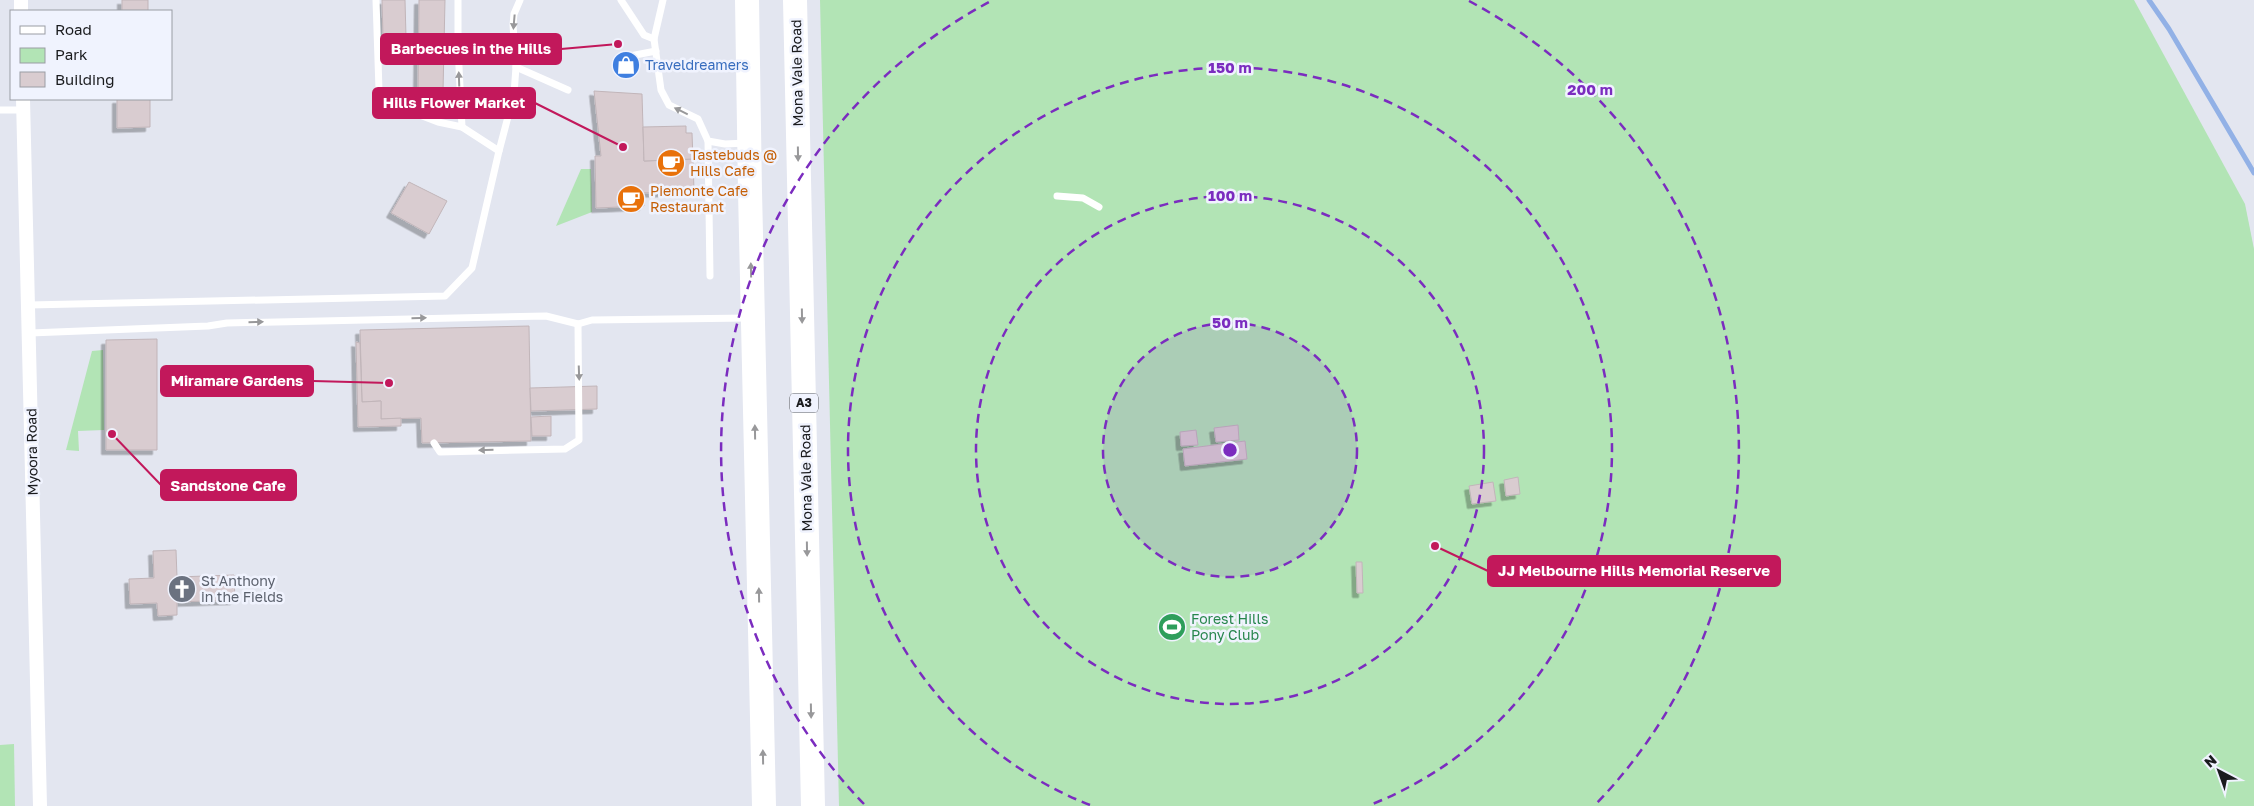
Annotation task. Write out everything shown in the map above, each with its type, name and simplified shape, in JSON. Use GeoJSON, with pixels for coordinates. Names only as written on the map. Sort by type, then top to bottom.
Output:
{"type":"FeatureCollection","features":[{"type":"Feature","properties":{"kind":"highway"},"geometry":{"type":"LineString","coordinates":[[747,0],[752,318],[764,806]]}},
{"type":"Feature","properties":{"kind":"highway","name":"Mona Vale Road"},"geometry":{"type":"LineString","coordinates":[[795,0],[813,806]]}},
{"type":"Feature","properties":{"kind":"street","name":"Myoora Road"},"geometry":{"type":"LineString","coordinates":[[23,104],[40,806]]}},
{"type":"Feature","properties":{"kind":"lane"},"geometry":{"type":"LineString","coordinates":[[376,0],[379,90],[385,100],[438,122],[462,127],[499,151]]}},
{"type":"Feature","properties":{"kind":"lane"},"geometry":{"type":"LineString","coordinates":[[458,0],[462,127]]}},
{"type":"Feature","properties":{"kind":"lane"},"geometry":{"type":"LineString","coordinates":[[29,305],[445,296],[472,268],[514,94],[516,67],[513,25],[520,0]]}},
{"type":"Feature","properties":{"kind":"lane"},"geometry":{"type":"LineString","coordinates":[[621,0],[644,35],[654,39]]}},
{"type":"Feature","properties":{"kind":"lane"},"geometry":{"type":"LineString","coordinates":[[663,0],[654,39],[661,90],[669,105],[698,119],[708,141],[710,276]]}},
{"type":"Feature","properties":{"kind":"lane"},"geometry":{"type":"LineString","coordinates":[[458,47],[514,45]]}},
{"type":"Feature","properties":{"kind":"lane"},"geometry":{"type":"LineString","coordinates":[[630,56],[656,50]]}},
{"type":"Feature","properties":{"kind":"lane"},"geometry":{"type":"LineString","coordinates":[[516,67],[568,90]]}},
{"type":"Feature","properties":{"kind":"lane"},"geometry":{"type":"LineString","coordinates":[[0,110],[23,104]]}},
{"type":"Feature","properties":{"kind":"lane"},"geometry":{"type":"LineString","coordinates":[[708,141],[725,144],[749,143]]}},
{"type":"Feature","properties":{"kind":"lane"},"geometry":{"type":"LineString","coordinates":[[1057,196],[1083,198],[1100,208]]}},
{"type":"Feature","properties":{"kind":"lane"},"geometry":{"type":"LineString","coordinates":[[30,333],[208,326],[227,323],[546,316],[578,324],[592,320],[752,318]]}},
{"type":"Feature","properties":{"kind":"lane"},"geometry":{"type":"LineString","coordinates":[[434,443],[440,452],[564,449],[579,440],[578,324]]}},
{"type":"Feature","properties":{"kind":"green space"},"geometry":{"type":"Polygon","coordinates":[[[820,0],[2134,0],[2245,204],[2254,249],[2254,806],[839,806],[820,0]]]}},
{"type":"Feature","properties":{"kind":"green space"},"geometry":{"type":"Polygon","coordinates":[[[581,169],[591,169],[592,212],[556,226],[581,169]]]}},
{"type":"Feature","properties":{"kind":"green space"},"geometry":{"type":"Polygon","coordinates":[[[103,350],[104,430],[78,431],[79,451],[66,450],[92,351],[103,350]]]}},
{"type":"Feature","properties":{"kind":"green space"},"geometry":{"type":"Polygon","coordinates":[[[14,744],[15,806],[0,806],[0,745],[14,744]]]}},
{"type":"Feature","properties":{"kind":"building"},"geometry":{"type":"Polygon","coordinates":[[[122,0],[148,0],[148,10],[122,10],[122,0]]]}},
{"type":"Feature","properties":{"kind":"building"},"geometry":{"type":"Polygon","coordinates":[[[382,0],[405,0],[406,37],[383,37],[382,0]]]}},
{"type":"Feature","properties":{"kind":"building"},"geometry":{"type":"Polygon","coordinates":[[[419,0],[445,0],[443,92],[418,92],[419,0]]]}},
{"type":"Feature","properties":{"kind":"building"},"geometry":{"type":"Polygon","coordinates":[[[594,91],[642,94],[644,161],[693,159],[694,191],[643,193],[644,206],[596,208],[595,156],[601,156],[594,91]]]}},
{"type":"Feature","properties":{"kind":"building"},"geometry":{"type":"Polygon","coordinates":[[[117,100],[150,100],[150,127],[117,128],[117,100]]]}},
{"type":"Feature","properties":{"kind":"building"},"geometry":{"type":"Polygon","coordinates":[[[686,126],[686,133],[692,133],[693,159],[644,161],[643,127],[686,126]]]}},
{"type":"Feature","properties":{"kind":"building"},"geometry":{"type":"Polygon","coordinates":[[[409,182],[447,201],[429,234],[391,213],[409,182]]]}},
{"type":"Feature","properties":{"kind":"building"},"geometry":{"type":"Polygon","coordinates":[[[529,326],[531,441],[422,443],[421,418],[381,419],[381,401],[362,402],[360,330],[529,326]]]}},
{"type":"Feature","properties":{"kind":"building"},"geometry":{"type":"Polygon","coordinates":[[[157,339],[157,450],[106,450],[106,340],[157,339]]]}},
{"type":"Feature","properties":{"kind":"building"},"geometry":{"type":"Polygon","coordinates":[[[356,342],[360,343],[362,402],[381,401],[381,419],[401,418],[401,426],[358,427],[356,342]]]}},
{"type":"Feature","properties":{"kind":"building"},"geometry":{"type":"Polygon","coordinates":[[[597,386],[597,409],[531,411],[530,388],[597,386]]]}},
{"type":"Feature","properties":{"kind":"building"},"geometry":{"type":"Polygon","coordinates":[[[551,416],[551,436],[532,436],[531,417],[551,416]]]}},
{"type":"Feature","properties":{"kind":"building"},"geometry":{"type":"Polygon","coordinates":[[[1238,425],[1239,440],[1216,442],[1214,428],[1238,425]]]}},
{"type":"Feature","properties":{"kind":"building"},"geometry":{"type":"Polygon","coordinates":[[[1196,430],[1198,445],[1181,446],[1180,432],[1196,430]]]}},
{"type":"Feature","properties":{"kind":"building"},"geometry":{"type":"Polygon","coordinates":[[[1245,441],[1247,459],[1185,466],[1183,449],[1245,441]]]}},
{"type":"Feature","properties":{"kind":"building"},"geometry":{"type":"Polygon","coordinates":[[[1518,477],[1520,494],[1506,496],[1504,480],[1518,477]]]}},
{"type":"Feature","properties":{"kind":"building"},"geometry":{"type":"Polygon","coordinates":[[[1493,482],[1496,501],[1472,504],[1469,486],[1493,482]]]}},
{"type":"Feature","properties":{"kind":"building","name":"St Anthony in the Fields"},"geometry":{"type":"Polygon","coordinates":[[[176,550],[177,577],[234,575],[235,600],[177,602],[177,615],[158,616],[157,603],[130,604],[129,579],[154,578],[153,551],[176,550]]]}},
{"type":"Feature","properties":{"kind":"building"},"geometry":{"type":"Polygon","coordinates":[[[1356,562],[1362,562],[1363,593],[1357,593],[1356,562]]]}},
{"type":"Feature","properties":{"kind":"waterway"},"geometry":{"type":"LineString","coordinates":[[2149,0],[2169,29],[2254,173]]}},
{"type":"Feature","properties":{"kind":"place","name":"Barbecues in the Hills"},"geometry":{"type":"Point","coordinates":[618,44]}},
{"type":"Feature","properties":{"kind":"place","name":"Traveldreamers"},"geometry":{"type":"Point","coordinates":[626,65]}},
{"type":"Feature","properties":{"kind":"place","name":"Hills Flower Market"},"geometry":{"type":"Point","coordinates":[623,147]}},
{"type":"Feature","properties":{"kind":"place","name":"Tastebuds @ Hills Cafe"},"geometry":{"type":"Point","coordinates":[671,163]}},
{"type":"Feature","properties":{"kind":"place","name":"Piemonte Cafe Restaurant"},"geometry":{"type":"Point","coordinates":[631,199]}},
{"type":"Feature","properties":{"kind":"place","name":"Miramare Gardens"},"geometry":{"type":"Point","coordinates":[389,383]}},
{"type":"Feature","properties":{"kind":"place","name":"Sandstone Cafe"},"geometry":{"type":"Point","coordinates":[112,434]}},
{"type":"Feature","properties":{"kind":"place","name":"JJ Melbourne Hills Memorial Reserve"},"geometry":{"type":"Point","coordinates":[1435,546]}},
{"type":"Feature","properties":{"kind":"place","name":"St Anthony in the Fields"},"geometry":{"type":"Point","coordinates":[182,589]}},
{"type":"Feature","properties":{"kind":"place","name":"Forest Hills Pony Club"},"geometry":{"type":"Point","coordinates":[1172,627]}}]}
